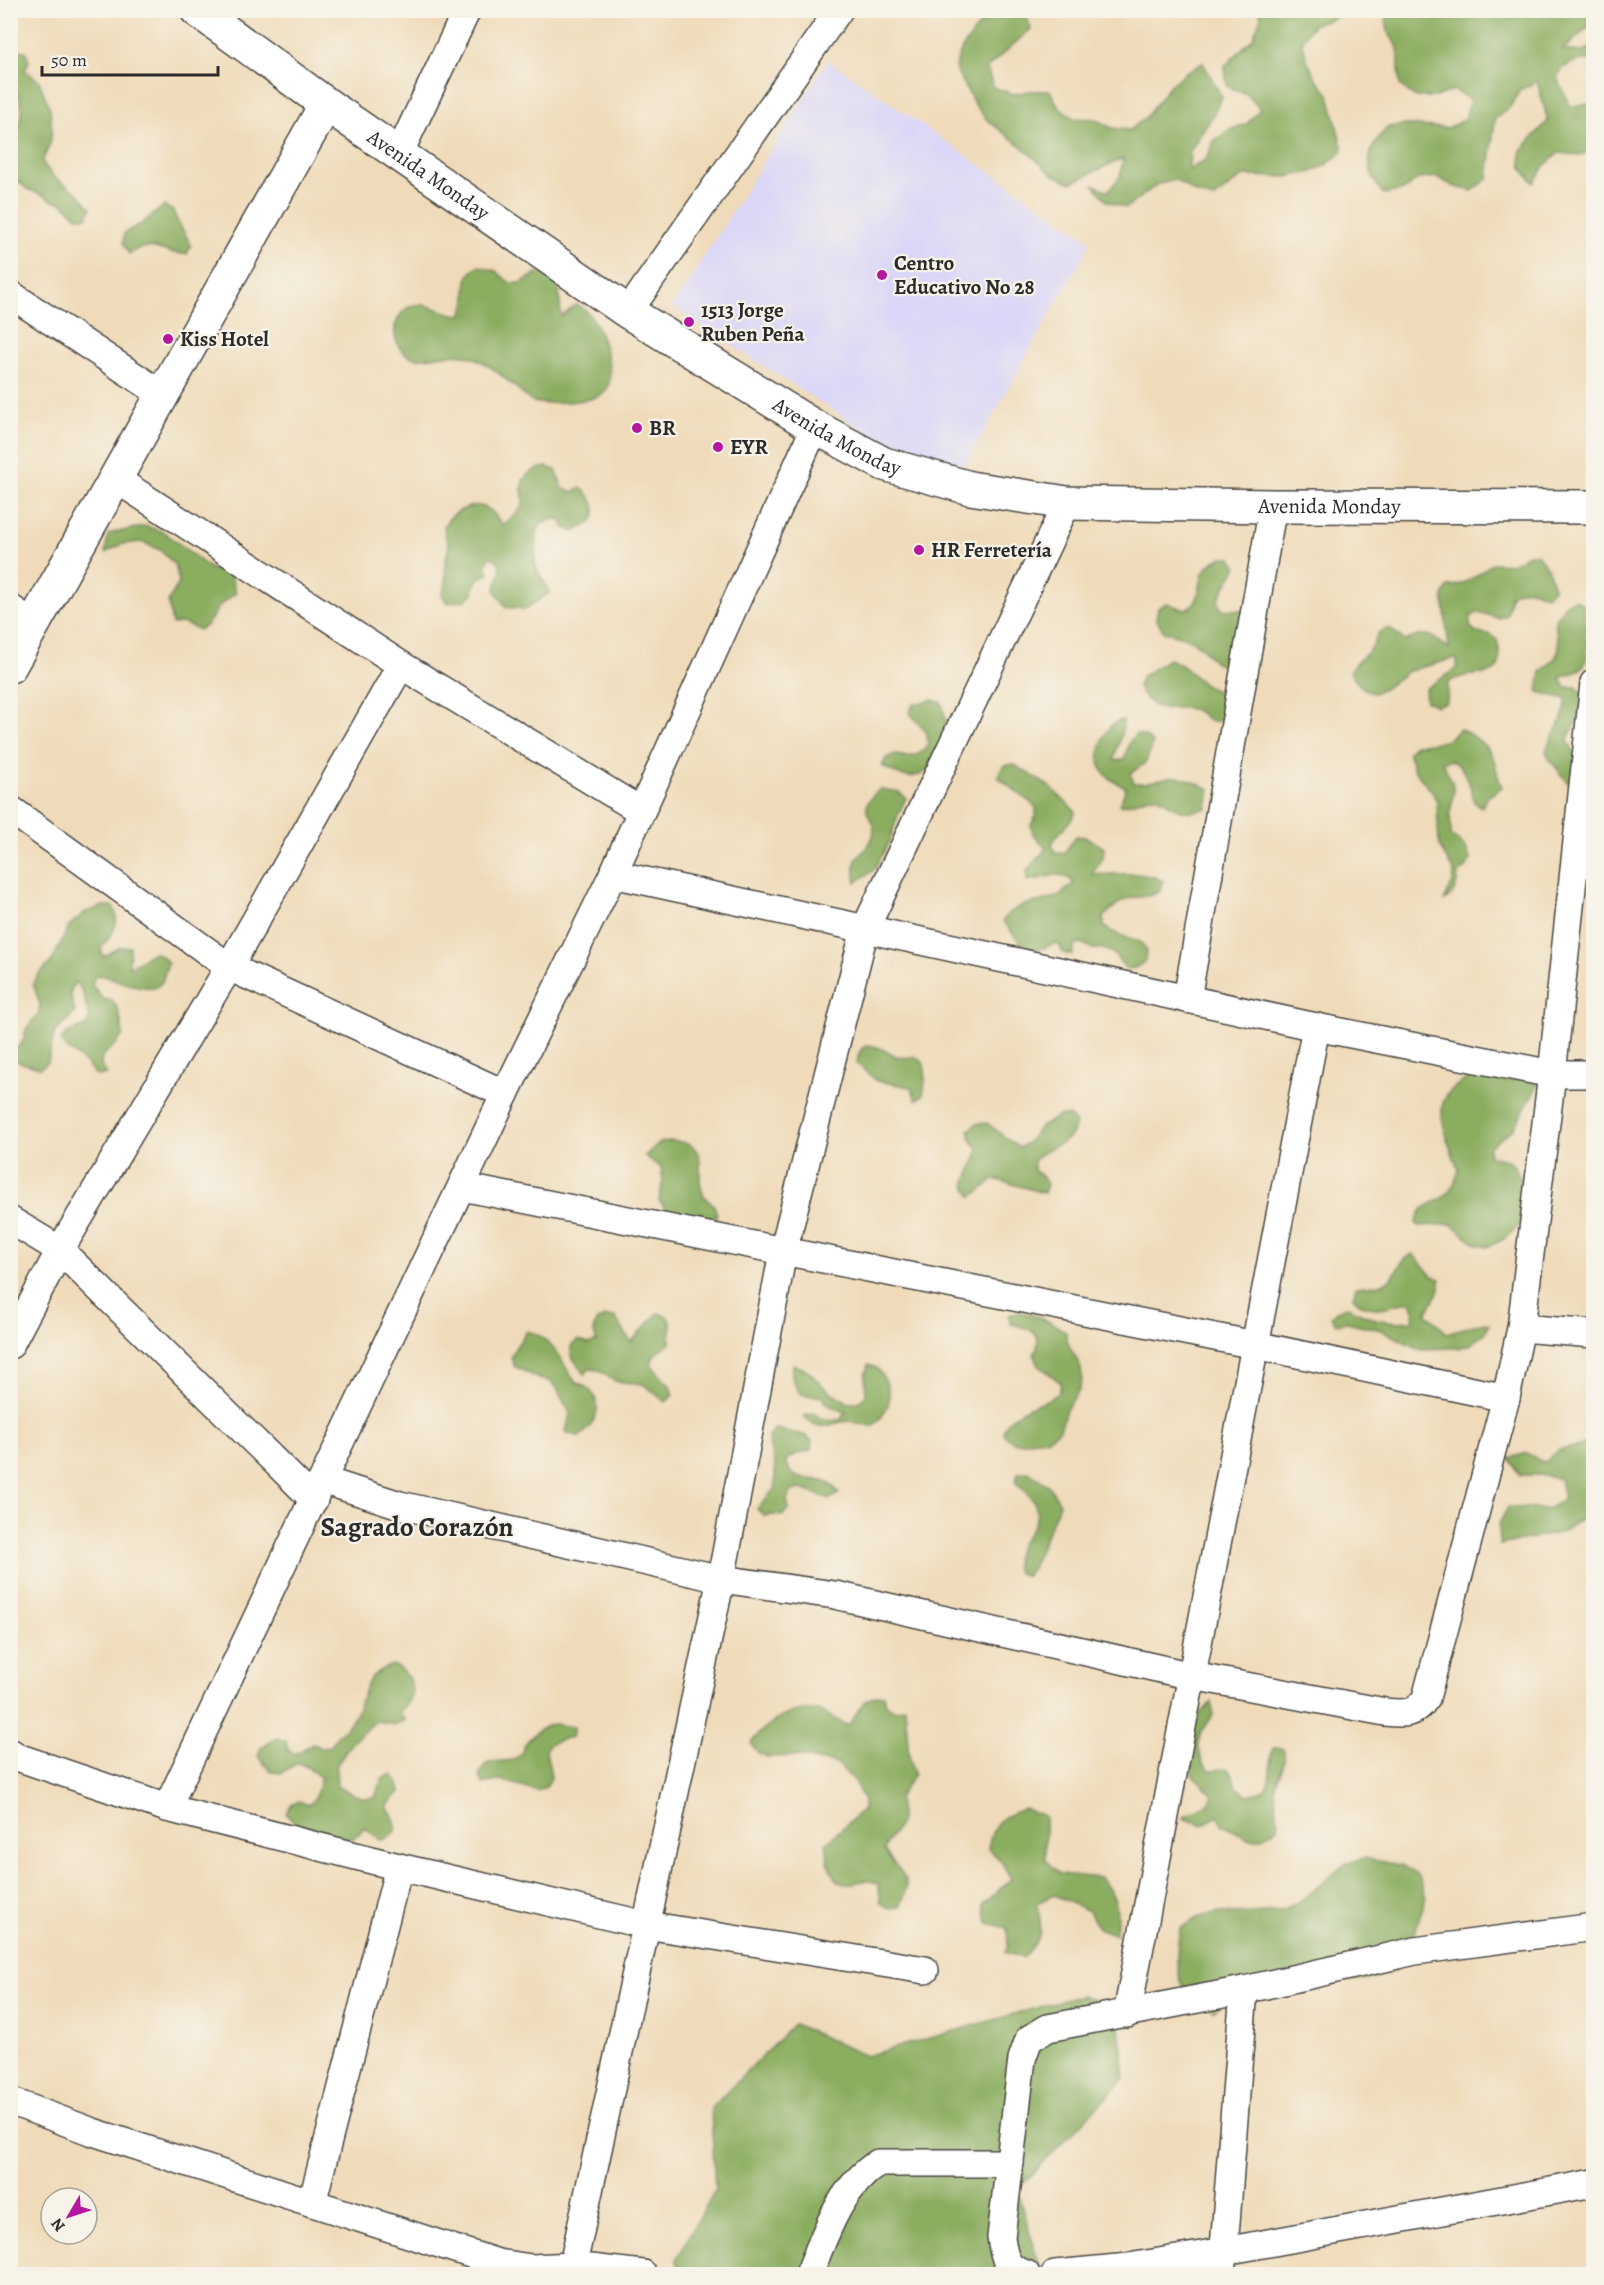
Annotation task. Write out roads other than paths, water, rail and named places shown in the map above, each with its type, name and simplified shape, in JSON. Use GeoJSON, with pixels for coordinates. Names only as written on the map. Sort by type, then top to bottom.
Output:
{"type":"FeatureCollection","features":[{"type":"Feature","properties":{"kind":"main road","name":"Avenida Monday"},"geometry":{"type":"LineString","coordinates":[[196,10],[326,104],[628,312],[815,427],[884,465],[970,489],[1067,503],[1593,507]]}},
{"type":"Feature","properties":{"kind":"main road"},"geometry":{"type":"LineString","coordinates":[[10,666],[22,616],[116,479],[326,104]]}},
{"type":"Feature","properties":{"kind":"street"},"geometry":{"type":"LineString","coordinates":[[399,154],[467,10]]}},
{"type":"Feature","properties":{"kind":"street"},"geometry":{"type":"LineString","coordinates":[[628,312],[839,10]]}},
{"type":"Feature","properties":{"kind":"street"},"geometry":{"type":"LineString","coordinates":[[10,294],[163,395]]}},
{"type":"Feature","properties":{"kind":"street"},"geometry":{"type":"LineString","coordinates":[[167,1808],[505,1094],[613,874],[815,427]]}},
{"type":"Feature","properties":{"kind":"street"},"geometry":{"type":"LineString","coordinates":[[116,479],[401,665],[641,811]]}},
{"type":"Feature","properties":{"kind":"street"},"geometry":{"type":"LineString","coordinates":[[572,2270],[721,1579],[783,1252],[865,928],[1067,503]]}},
{"type":"Feature","properties":{"kind":"street"},"geometry":{"type":"LineString","coordinates":[[1187,999],[1273,506]]}},
{"type":"Feature","properties":{"kind":"street"},"geometry":{"type":"LineString","coordinates":[[10,1345],[60,1250],[229,967],[401,665]]}},
{"type":"Feature","properties":{"kind":"street"},"geometry":{"type":"LineString","coordinates":[[10,1220],[60,1250],[318,1490],[400,1505],[721,1579],[835,1595],[1192,1676],[1405,1714],[1419,1709],[1426,1698],[1506,1398],[1521,1328],[1552,1074],[1593,683]]}},
{"type":"Feature","properties":{"kind":"street"},"geometry":{"type":"LineString","coordinates":[[10,809],[229,967],[505,1094]]}},
{"type":"Feature","properties":{"kind":"street"},"geometry":{"type":"LineString","coordinates":[[613,874],[1316,1027],[1552,1074],[1593,1074]]}},
{"type":"Feature","properties":{"kind":"street"},"geometry":{"type":"LineString","coordinates":[[1127,2014],[1316,1027]]}},
{"type":"Feature","properties":{"kind":"street"},"geometry":{"type":"LineString","coordinates":[[462,1187],[1255,1345],[1506,1398]]}},
{"type":"Feature","properties":{"kind":"street"},"geometry":{"type":"LineString","coordinates":[[1521,1328],[1593,1334]]}},
{"type":"Feature","properties":{"kind":"street"},"geometry":{"type":"LineString","coordinates":[[14,1763],[167,1808],[399,1867],[646,1924],[925,1970]]}},
{"type":"Feature","properties":{"kind":"street"},"geometry":{"type":"LineString","coordinates":[[312,2203],[399,1867]]}},
{"type":"Feature","properties":{"kind":"street"},"geometry":{"type":"LineString","coordinates":[[1026,2274],[1015,2271],[1004,2257],[1001,2237],[1022,2059],[1029,2039],[1048,2028],[1244,1990],[1415,1951],[1593,1927]]}},
{"type":"Feature","properties":{"kind":"street"},"geometry":{"type":"LineString","coordinates":[[1223,2263],[1244,1990]]}},
{"type":"Feature","properties":{"kind":"street"},"geometry":{"type":"LineString","coordinates":[[10,2101],[90,2131],[498,2263],[531,2268],[643,2274]]}},
{"type":"Feature","properties":{"kind":"street"},"geometry":{"type":"LineString","coordinates":[[809,2274],[837,2207],[864,2172],[878,2163],[1010,2163]]}},
{"type":"Feature","properties":{"kind":"street"},"geometry":{"type":"LineString","coordinates":[[1055,2274],[1129,2267],[1223,2263],[1593,2183]]}},
{"type":"Feature","properties":{"kind":"place","name":"Centro Educativo No 28"},"geometry":{"type":"Point","coordinates":[882,275]}},
{"type":"Feature","properties":{"kind":"place","name":"1513 Jorge Ruben Peña"},"geometry":{"type":"Point","coordinates":[689,322]}},
{"type":"Feature","properties":{"kind":"place","name":"Kiss Hotel"},"geometry":{"type":"Point","coordinates":[168,339]}},
{"type":"Feature","properties":{"kind":"place","name":"BR"},"geometry":{"type":"Point","coordinates":[637,428]}},
{"type":"Feature","properties":{"kind":"place","name":"EYR"},"geometry":{"type":"Point","coordinates":[718,447]}},
{"type":"Feature","properties":{"kind":"place","name":"HR Ferretería"},"geometry":{"type":"Point","coordinates":[919,550]}},
{"type":"Feature","properties":{"kind":"district","name":"Sagrado Corazón"},"geometry":{"type":"Point","coordinates":[417,1527]}}]}
